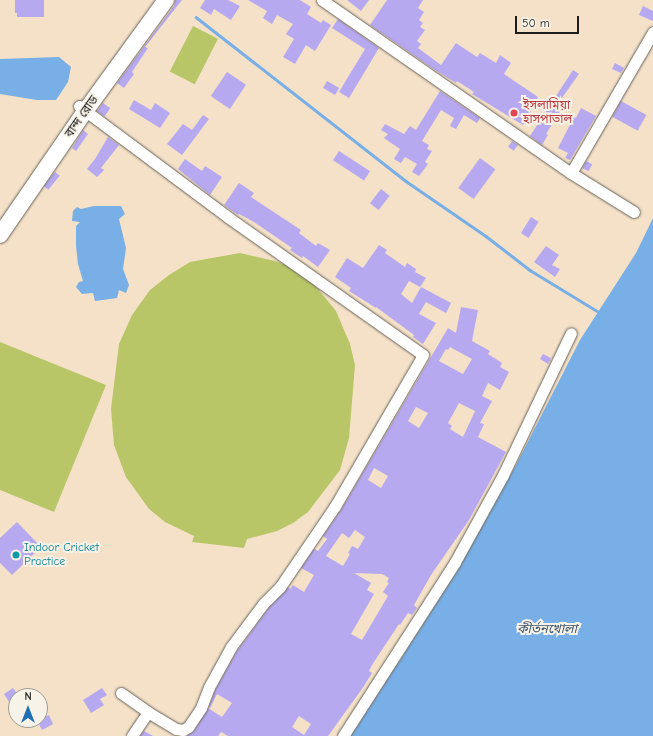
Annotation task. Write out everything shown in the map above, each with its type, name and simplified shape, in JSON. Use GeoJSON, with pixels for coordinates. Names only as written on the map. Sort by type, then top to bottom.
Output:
{"type":"FeatureCollection","features":[{"type":"Feature","properties":{"kind":"highway","name":"বান্দ রোড"},"geometry":{"type":"LineString","coordinates":[[0,235],[82,108],[157,0]]}},
{"type":"Feature","properties":{"kind":"highway","name":"বান্দ রোড"},"geometry":{"type":"LineString","coordinates":[[0,219],[82,108],[166,0]]}},
{"type":"Feature","properties":{"kind":"street"},"geometry":{"type":"LineString","coordinates":[[322,0],[570,173],[634,212]]}},
{"type":"Feature","properties":{"kind":"street"},"geometry":{"type":"LineString","coordinates":[[570,173],[653,32]]}},
{"type":"Feature","properties":{"kind":"street"},"geometry":{"type":"LineString","coordinates":[[82,108],[229,218],[423,355],[335,506],[280,587],[263,604],[231,647],[209,687],[201,708],[188,727],[183,730],[176,729],[121,693]]}},
{"type":"Feature","properties":{"kind":"street"},"geometry":{"type":"LineString","coordinates":[[343,736],[455,562],[503,475],[571,333]]}},
{"type":"Feature","properties":{"kind":"street"},"geometry":{"type":"LineString","coordinates":[[132,736],[148,712]]}},
{"type":"Feature","properties":{"kind":"green space"},"geometry":{"type":"Polygon","coordinates":[[[193,26],[218,39],[195,84],[170,71],[193,26]]]}},
{"type":"Feature","properties":{"kind":"green space"},"geometry":{"type":"Polygon","coordinates":[[[240,253],[275,261],[299,270],[318,289],[336,311],[350,344],[355,365],[349,438],[340,470],[308,512],[293,523],[277,531],[247,539],[244,548],[192,542],[194,536],[165,522],[149,509],[126,477],[114,445],[111,409],[119,344],[132,315],[150,290],[169,275],[190,262],[240,253]]]}},
{"type":"Feature","properties":{"kind":"green space"},"geometry":{"type":"Polygon","coordinates":[[[0,342],[106,385],[54,512],[0,490],[0,342]]]}},
{"type":"Feature","properties":{"kind":"water"},"geometry":{"type":"Polygon","coordinates":[[[59,57],[71,67],[68,82],[56,100],[37,100],[0,94],[0,59],[59,57]]]}},
{"type":"Feature","properties":{"kind":"water"},"geometry":{"type":"Polygon","coordinates":[[[94,206],[121,206],[125,214],[119,219],[126,248],[123,269],[129,285],[126,293],[119,290],[117,298],[95,301],[93,293],[82,294],[76,287],[79,282],[83,281],[78,264],[76,246],[76,226],[80,222],[72,221],[73,211],[77,207],[81,209],[94,206]]]}},
{"type":"Feature","properties":{"kind":"water","name":"কীর্তনখোলা"},"geometry":{"type":"Polygon","coordinates":[[[653,218],[653,736],[351,736],[458,570],[516,465],[580,340],[636,253],[653,218]]]}},
{"type":"Feature","properties":{"kind":"building"},"geometry":{"type":"Polygon","coordinates":[[[15,0],[44,0],[44,17],[17,17],[17,13],[15,13],[15,0]]]}},
{"type":"Feature","properties":{"kind":"building"},"geometry":{"type":"Polygon","coordinates":[[[175,0],[182,0],[145,47],[148,48],[132,72],[134,74],[124,88],[117,83],[174,6],[175,0]]]}},
{"type":"Feature","properties":{"kind":"building"},"geometry":{"type":"Polygon","coordinates":[[[205,0],[228,0],[240,6],[231,20],[214,9],[211,15],[200,8],[205,0]]]}},
{"type":"Feature","properties":{"kind":"building"},"geometry":{"type":"Polygon","coordinates":[[[248,0],[300,0],[311,7],[307,14],[321,23],[323,20],[331,25],[315,51],[306,45],[295,64],[283,57],[294,39],[286,34],[293,24],[277,15],[272,24],[263,18],[267,11],[248,0]]]}},
{"type":"Feature","properties":{"kind":"building"},"geometry":{"type":"Polygon","coordinates":[[[347,0],[369,0],[361,11],[347,0]]]}},
{"type":"Feature","properties":{"kind":"building"},"geometry":{"type":"Polygon","coordinates":[[[387,0],[423,0],[418,8],[424,12],[419,20],[423,23],[420,27],[425,30],[417,41],[421,44],[418,48],[441,65],[456,43],[477,57],[480,53],[496,63],[500,55],[511,63],[504,74],[538,97],[523,125],[472,94],[474,92],[457,81],[456,83],[435,70],[370,25],[387,0]]]}},
{"type":"Feature","properties":{"kind":"building"},"geometry":{"type":"Polygon","coordinates":[[[643,6],[653,11],[653,21],[639,15],[643,6]]]}},
{"type":"Feature","properties":{"kind":"building"},"geometry":{"type":"Polygon","coordinates":[[[338,19],[379,48],[349,98],[339,92],[365,49],[332,28],[338,19]]]}},
{"type":"Feature","properties":{"kind":"building"},"geometry":{"type":"Polygon","coordinates":[[[615,63],[624,68],[621,73],[612,69],[615,63]]]}},
{"type":"Feature","properties":{"kind":"building"},"geometry":{"type":"Polygon","coordinates":[[[573,70],[579,74],[559,102],[564,105],[546,134],[548,135],[542,145],[530,136],[573,70]]]}},
{"type":"Feature","properties":{"kind":"building"},"geometry":{"type":"Polygon","coordinates":[[[227,72],[246,85],[230,109],[211,96],[227,72]]]}},
{"type":"Feature","properties":{"kind":"building"},"geometry":{"type":"Polygon","coordinates":[[[327,81],[339,88],[335,95],[323,88],[327,81]]]}},
{"type":"Feature","properties":{"kind":"building"},"geometry":{"type":"Polygon","coordinates":[[[440,91],[480,118],[477,123],[464,115],[456,129],[450,126],[454,118],[441,110],[422,141],[429,145],[427,149],[432,151],[425,162],[428,164],[419,176],[412,172],[417,164],[405,157],[401,163],[394,159],[400,149],[384,138],[388,134],[381,130],[385,124],[404,134],[410,126],[416,130],[440,91]]]}},
{"type":"Feature","properties":{"kind":"building"},"geometry":{"type":"Polygon","coordinates":[[[134,100],[151,110],[155,103],[170,113],[160,128],[129,109],[134,100]]]}},
{"type":"Feature","properties":{"kind":"building"},"geometry":{"type":"Polygon","coordinates":[[[621,101],[646,115],[638,131],[612,117],[621,101]]]}},
{"type":"Feature","properties":{"kind":"building"},"geometry":{"type":"Polygon","coordinates":[[[103,103],[110,108],[104,116],[97,111],[103,103]]]}},
{"type":"Feature","properties":{"kind":"building"},"geometry":{"type":"Polygon","coordinates":[[[581,108],[596,116],[570,160],[565,158],[568,153],[558,148],[574,117],[576,118],[581,108]]]}},
{"type":"Feature","properties":{"kind":"building"},"geometry":{"type":"Polygon","coordinates":[[[203,115],[209,119],[182,155],[167,144],[183,124],[192,130],[203,115]]]}},
{"type":"Feature","properties":{"kind":"building"},"geometry":{"type":"Polygon","coordinates":[[[83,130],[88,134],[76,151],[72,148],[83,130]]]}},
{"type":"Feature","properties":{"kind":"building"},"geometry":{"type":"Polygon","coordinates":[[[108,137],[119,145],[101,168],[104,170],[97,177],[87,169],[95,159],[108,137]]]}},
{"type":"Feature","properties":{"kind":"building"},"geometry":{"type":"Polygon","coordinates":[[[512,141],[518,145],[514,151],[508,147],[512,141]]]}},
{"type":"Feature","properties":{"kind":"building"},"geometry":{"type":"Polygon","coordinates":[[[339,151],[370,171],[364,180],[333,160],[339,151]]]}},
{"type":"Feature","properties":{"kind":"building"},"geometry":{"type":"Polygon","coordinates":[[[480,158],[495,169],[474,199],[458,188],[480,158]]]}},
{"type":"Feature","properties":{"kind":"building"},"geometry":{"type":"Polygon","coordinates":[[[185,159],[202,171],[205,166],[222,177],[210,195],[178,169],[185,159]]]}},
{"type":"Feature","properties":{"kind":"building"},"geometry":{"type":"Polygon","coordinates":[[[586,161],[592,164],[589,171],[582,168],[586,161]]]}},
{"type":"Feature","properties":{"kind":"building"},"geometry":{"type":"Polygon","coordinates":[[[55,172],[60,176],[48,190],[44,186],[55,172]]]}},
{"type":"Feature","properties":{"kind":"building"},"geometry":{"type":"Polygon","coordinates":[[[239,183],[254,193],[251,197],[301,230],[299,233],[316,246],[318,243],[330,250],[318,267],[303,256],[302,258],[290,250],[292,248],[254,222],[239,214],[238,215],[224,205],[239,183]]]}},
{"type":"Feature","properties":{"kind":"building"},"geometry":{"type":"Polygon","coordinates":[[[381,189],[390,196],[379,210],[370,203],[381,189]]]}},
{"type":"Feature","properties":{"kind":"building"},"geometry":{"type":"Polygon","coordinates":[[[531,217],[539,222],[529,238],[521,233],[531,217]]]}},
{"type":"Feature","properties":{"kind":"building"},"geometry":{"type":"Polygon","coordinates":[[[379,245],[387,250],[385,253],[405,267],[407,263],[416,269],[415,272],[426,278],[420,287],[409,281],[401,294],[412,303],[421,287],[451,303],[446,313],[426,302],[419,314],[436,323],[423,344],[413,337],[414,335],[376,307],[349,291],[351,288],[335,277],[347,258],[363,268],[379,245]]]}},
{"type":"Feature","properties":{"kind":"building"},"geometry":{"type":"Polygon","coordinates":[[[546,246],[559,255],[552,265],[560,269],[555,277],[534,262],[546,246]]]}},
{"type":"Feature","properties":{"kind":"building"},"geometry":{"type":"Polygon","coordinates":[[[461,307],[478,310],[472,341],[490,351],[488,354],[502,363],[500,367],[509,372],[500,390],[488,383],[482,396],[492,401],[480,423],[484,424],[478,437],[506,452],[469,520],[431,575],[414,605],[417,608],[412,615],[408,613],[400,625],[399,624],[372,665],[369,671],[372,673],[362,689],[328,736],[228,736],[221,732],[218,736],[187,736],[194,731],[208,708],[222,717],[232,703],[217,694],[210,708],[209,707],[215,690],[237,651],[268,609],[288,587],[290,589],[293,585],[304,592],[314,575],[301,568],[314,549],[318,551],[327,539],[323,536],[341,510],[448,328],[456,333],[461,307]],[[450,347],[448,350],[446,349],[439,361],[463,374],[472,359],[450,347]],[[459,403],[448,423],[452,426],[450,429],[463,437],[475,411],[459,403]],[[416,407],[408,421],[419,428],[428,413],[416,407]],[[374,468],[368,480],[381,488],[388,476],[374,468]],[[355,530],[349,538],[342,533],[326,556],[343,566],[350,554],[348,553],[352,546],[358,549],[365,537],[355,530]],[[354,573],[371,583],[367,590],[374,594],[351,634],[362,640],[388,596],[383,592],[389,583],[387,582],[389,578],[382,574],[354,573]],[[299,716],[292,727],[304,735],[311,724],[299,716]]]}},
{"type":"Feature","properties":{"kind":"building"},"geometry":{"type":"Polygon","coordinates":[[[543,354],[551,358],[548,364],[540,359],[543,354]]]}},
{"type":"Feature","properties":{"kind":"building","name":"Indoor Cricket Practice"},"geometry":{"type":"Polygon","coordinates":[[[17,522],[41,547],[12,575],[0,563],[0,538],[17,522]]]}},
{"type":"Feature","properties":{"kind":"building"},"geometry":{"type":"Polygon","coordinates":[[[102,688],[107,695],[100,699],[104,705],[91,713],[83,700],[102,688]]]}},
{"type":"Feature","properties":{"kind":"building"},"geometry":{"type":"Polygon","coordinates":[[[8,691],[8,700],[4,694],[8,691]]]}},
{"type":"Feature","properties":{"kind":"building"},"geometry":{"type":"Polygon","coordinates":[[[48,715],[53,724],[48,727],[48,715]]]}},
{"type":"Feature","properties":{"kind":"building"},"geometry":{"type":"Polygon","coordinates":[[[144,731],[153,736],[140,736],[144,731]]]}},
{"type":"Feature","properties":{"kind":"waterway"},"geometry":{"type":"LineString","coordinates":[[196,17],[406,181],[486,236],[530,270],[602,314]]}},
{"type":"Feature","properties":{"kind":"place","name":"ইসলামিয়া হাসপাতাল"},"geometry":{"type":"Point","coordinates":[514,113]}},
{"type":"Feature","properties":{"kind":"place","name":"Indoor Cricket Practice"},"geometry":{"type":"Point","coordinates":[16,555]}}]}
